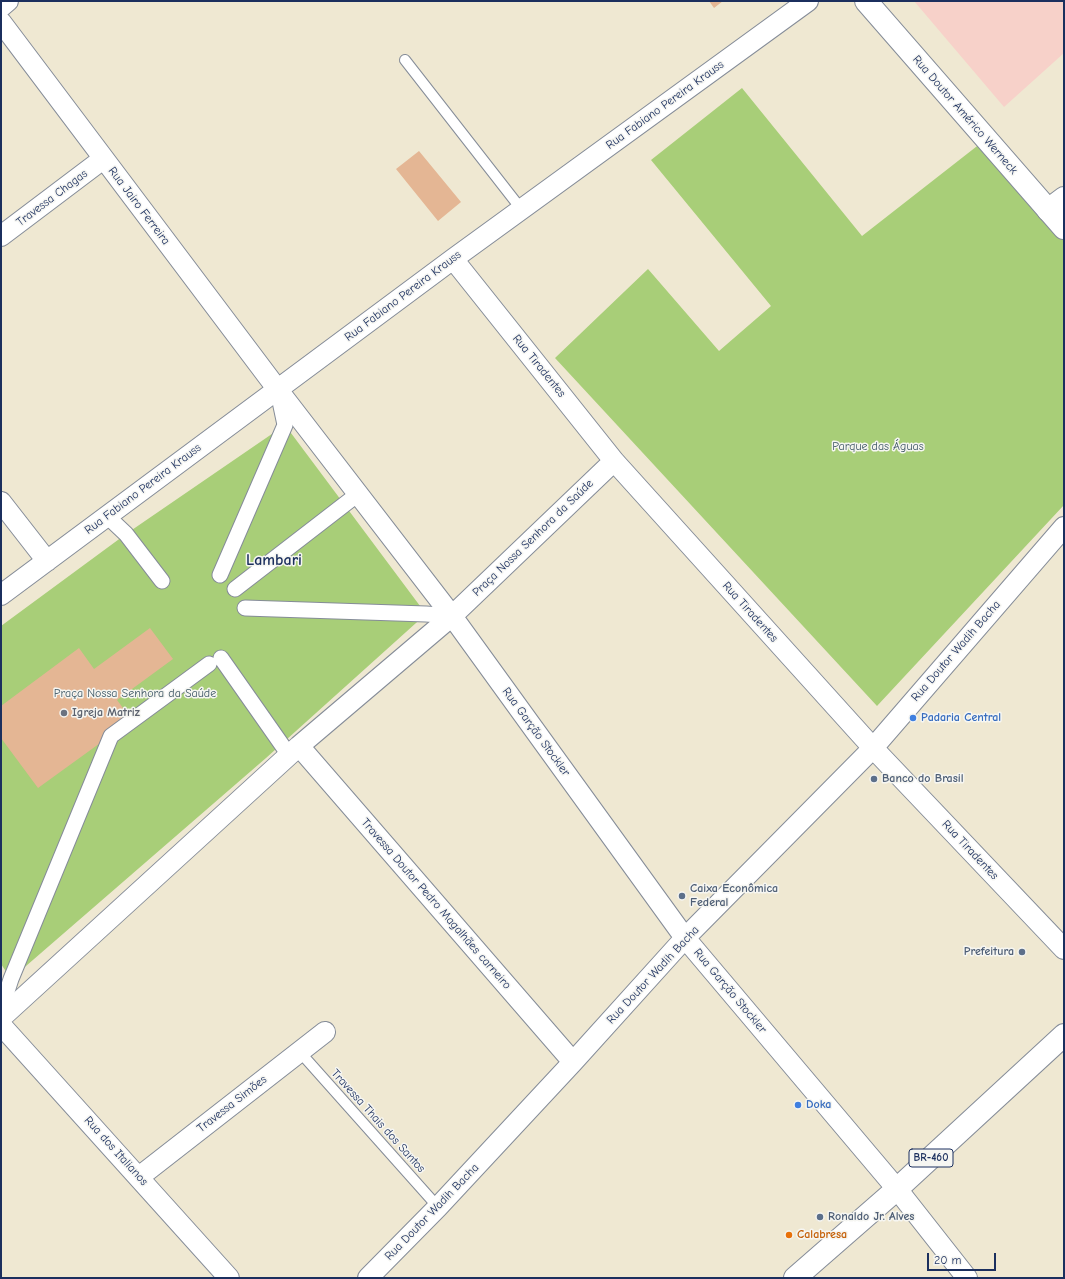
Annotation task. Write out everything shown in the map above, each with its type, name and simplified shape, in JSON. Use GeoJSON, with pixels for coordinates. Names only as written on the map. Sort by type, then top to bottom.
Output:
{"type":"FeatureCollection","features":[{"type":"Feature","properties":{"kind":"main road","name":"Rua Doutor Américo Werneck"},"geometry":{"type":"LineString","coordinates":[[866,1],[1056,204],[1064,228]]}},
{"type":"Feature","properties":{"kind":"main road","name":"BR-460"},"geometry":{"type":"LineString","coordinates":[[795,1278],[897,1189],[1064,1035]]}},
{"type":"Feature","properties":{"kind":"street"},"geometry":{"type":"LineString","coordinates":[[1,7],[8,1]]}},
{"type":"Feature","properties":{"kind":"street","name":"Rua Fabiano Pereira Krauss"},"geometry":{"type":"LineString","coordinates":[[1,595],[453,260],[808,1]]}},
{"type":"Feature","properties":{"kind":"street","name":"Rua Jairo Ferreira"},"geometry":{"type":"LineString","coordinates":[[1,22],[278,390]]}},
{"type":"Feature","properties":{"kind":"street","name":"Travessa Chagas"},"geometry":{"type":"LineString","coordinates":[[1,236],[103,159]]}},
{"type":"Feature","properties":{"kind":"street","name":"Rua Tiradentes"},"geometry":{"type":"LineString","coordinates":[[453,260],[614,461],[873,748],[1064,949]]}},
{"type":"Feature","properties":{"kind":"street"},"geometry":{"type":"LineString","coordinates":[[278,390],[452,616]]}},
{"type":"Feature","properties":{"kind":"street"},"geometry":{"type":"LineString","coordinates":[[220,575],[285,425],[278,390]]}},
{"type":"Feature","properties":{"kind":"street","name":"Praça Nossa Senhora da Saúde"},"geometry":{"type":"LineString","coordinates":[[1,1018],[294,751],[452,616],[614,461]]}},
{"type":"Feature","properties":{"kind":"street"},"geometry":{"type":"LineString","coordinates":[[235,589],[358,494]]}},
{"type":"Feature","properties":{"kind":"street"},"geometry":{"type":"LineString","coordinates":[[1,502],[47,561]]}},
{"type":"Feature","properties":{"kind":"street"},"geometry":{"type":"LineString","coordinates":[[107,516],[126,534],[162,581]]}},
{"type":"Feature","properties":{"kind":"street","name":"Rua Doutor Wadih Bacha"},"geometry":{"type":"LineString","coordinates":[[368,1278],[438,1207],[686,938],[873,748],[1064,527]]}},
{"type":"Feature","properties":{"kind":"street"},"geometry":{"type":"LineString","coordinates":[[244,608],[452,616]]}},
{"type":"Feature","properties":{"kind":"street","name":"Rua Garção Stockler"},"geometry":{"type":"LineString","coordinates":[[452,616],[686,938],[897,1189],[967,1278]]}},
{"type":"Feature","properties":{"kind":"street"},"geometry":{"type":"LineString","coordinates":[[1,1010],[11,979],[111,736],[215,661],[294,751]]}},
{"type":"Feature","properties":{"kind":"street","name":"Travessa Doutor Pedro Magalhães carneiro"},"geometry":{"type":"LineString","coordinates":[[294,751],[573,1062]]}},
{"type":"Feature","properties":{"kind":"street","name":"Rua dos Italianos"},"geometry":{"type":"LineString","coordinates":[[1,1025],[229,1278]]}},
{"type":"Feature","properties":{"kind":"street","name":"Travessa Simões"},"geometry":{"type":"LineString","coordinates":[[139,1177],[325,1032]]}},
{"type":"Feature","properties":{"kind":"lane"},"geometry":{"type":"LineString","coordinates":[[405,60],[522,210]]}},
{"type":"Feature","properties":{"kind":"lane","name":"Travessa Thais dos Santos"},"geometry":{"type":"LineString","coordinates":[[299,1051],[438,1207]]}},
{"type":"Feature","properties":{"kind":"shaded area"},"geometry":{"type":"Polygon","coordinates":[[[914,1],[1064,1],[1064,53],[1004,107],[914,1]]]}},
{"type":"Feature","properties":{"kind":"green space","name":"Parque das Águas"},"geometry":{"type":"Polygon","coordinates":[[[742,88],[862,236],[981,143],[1064,240],[1064,505],[877,706],[555,358],[648,269],[719,351],[771,306],[651,160],[742,88]]]}},
{"type":"Feature","properties":{"kind":"green space","name":"Praça Nossa Senhora da Saúde"},"geometry":{"type":"Polygon","coordinates":[[[285,425],[426,614],[266,758],[11,979],[1,964],[1,626],[126,534],[285,425]]]}},
{"type":"Feature","properties":{"kind":"building"},"geometry":{"type":"Polygon","coordinates":[[[709,1],[723,1],[714,8],[709,1]]]}},
{"type":"Feature","properties":{"kind":"building"},"geometry":{"type":"Polygon","coordinates":[[[419,151],[461,202],[438,221],[396,169],[419,151]]]}},
{"type":"Feature","properties":{"kind":"building","name":"Igreja Matriz"},"geometry":{"type":"Polygon","coordinates":[[[150,628],[173,659],[117,700],[132,720],[38,788],[1,738],[1,706],[79,648],[94,669],[150,628]]]}},
{"type":"Feature","properties":{"kind":"place","name":"Igreja Matriz"},"geometry":{"type":"Point","coordinates":[64,713]}},
{"type":"Feature","properties":{"kind":"place","name":"Padaria Central"},"geometry":{"type":"Point","coordinates":[913,718]}},
{"type":"Feature","properties":{"kind":"place","name":"Banco do Brasil"},"geometry":{"type":"Point","coordinates":[874,779]}},
{"type":"Feature","properties":{"kind":"place","name":"Caixa Econômica Federal"},"geometry":{"type":"Point","coordinates":[682,896]}},
{"type":"Feature","properties":{"kind":"place","name":"Prefeitura"},"geometry":{"type":"Point","coordinates":[1022,952]}},
{"type":"Feature","properties":{"kind":"place","name":"Doka"},"geometry":{"type":"Point","coordinates":[798,1105]}},
{"type":"Feature","properties":{"kind":"place","name":"Ronaldo Jr. Alves"},"geometry":{"type":"Point","coordinates":[820,1217]}},
{"type":"Feature","properties":{"kind":"place","name":"Calabresa"},"geometry":{"type":"Point","coordinates":[789,1235]}},
{"type":"Feature","properties":{"kind":"district","name":"Lambari"},"geometry":{"type":"Point","coordinates":[274,560]}}]}
